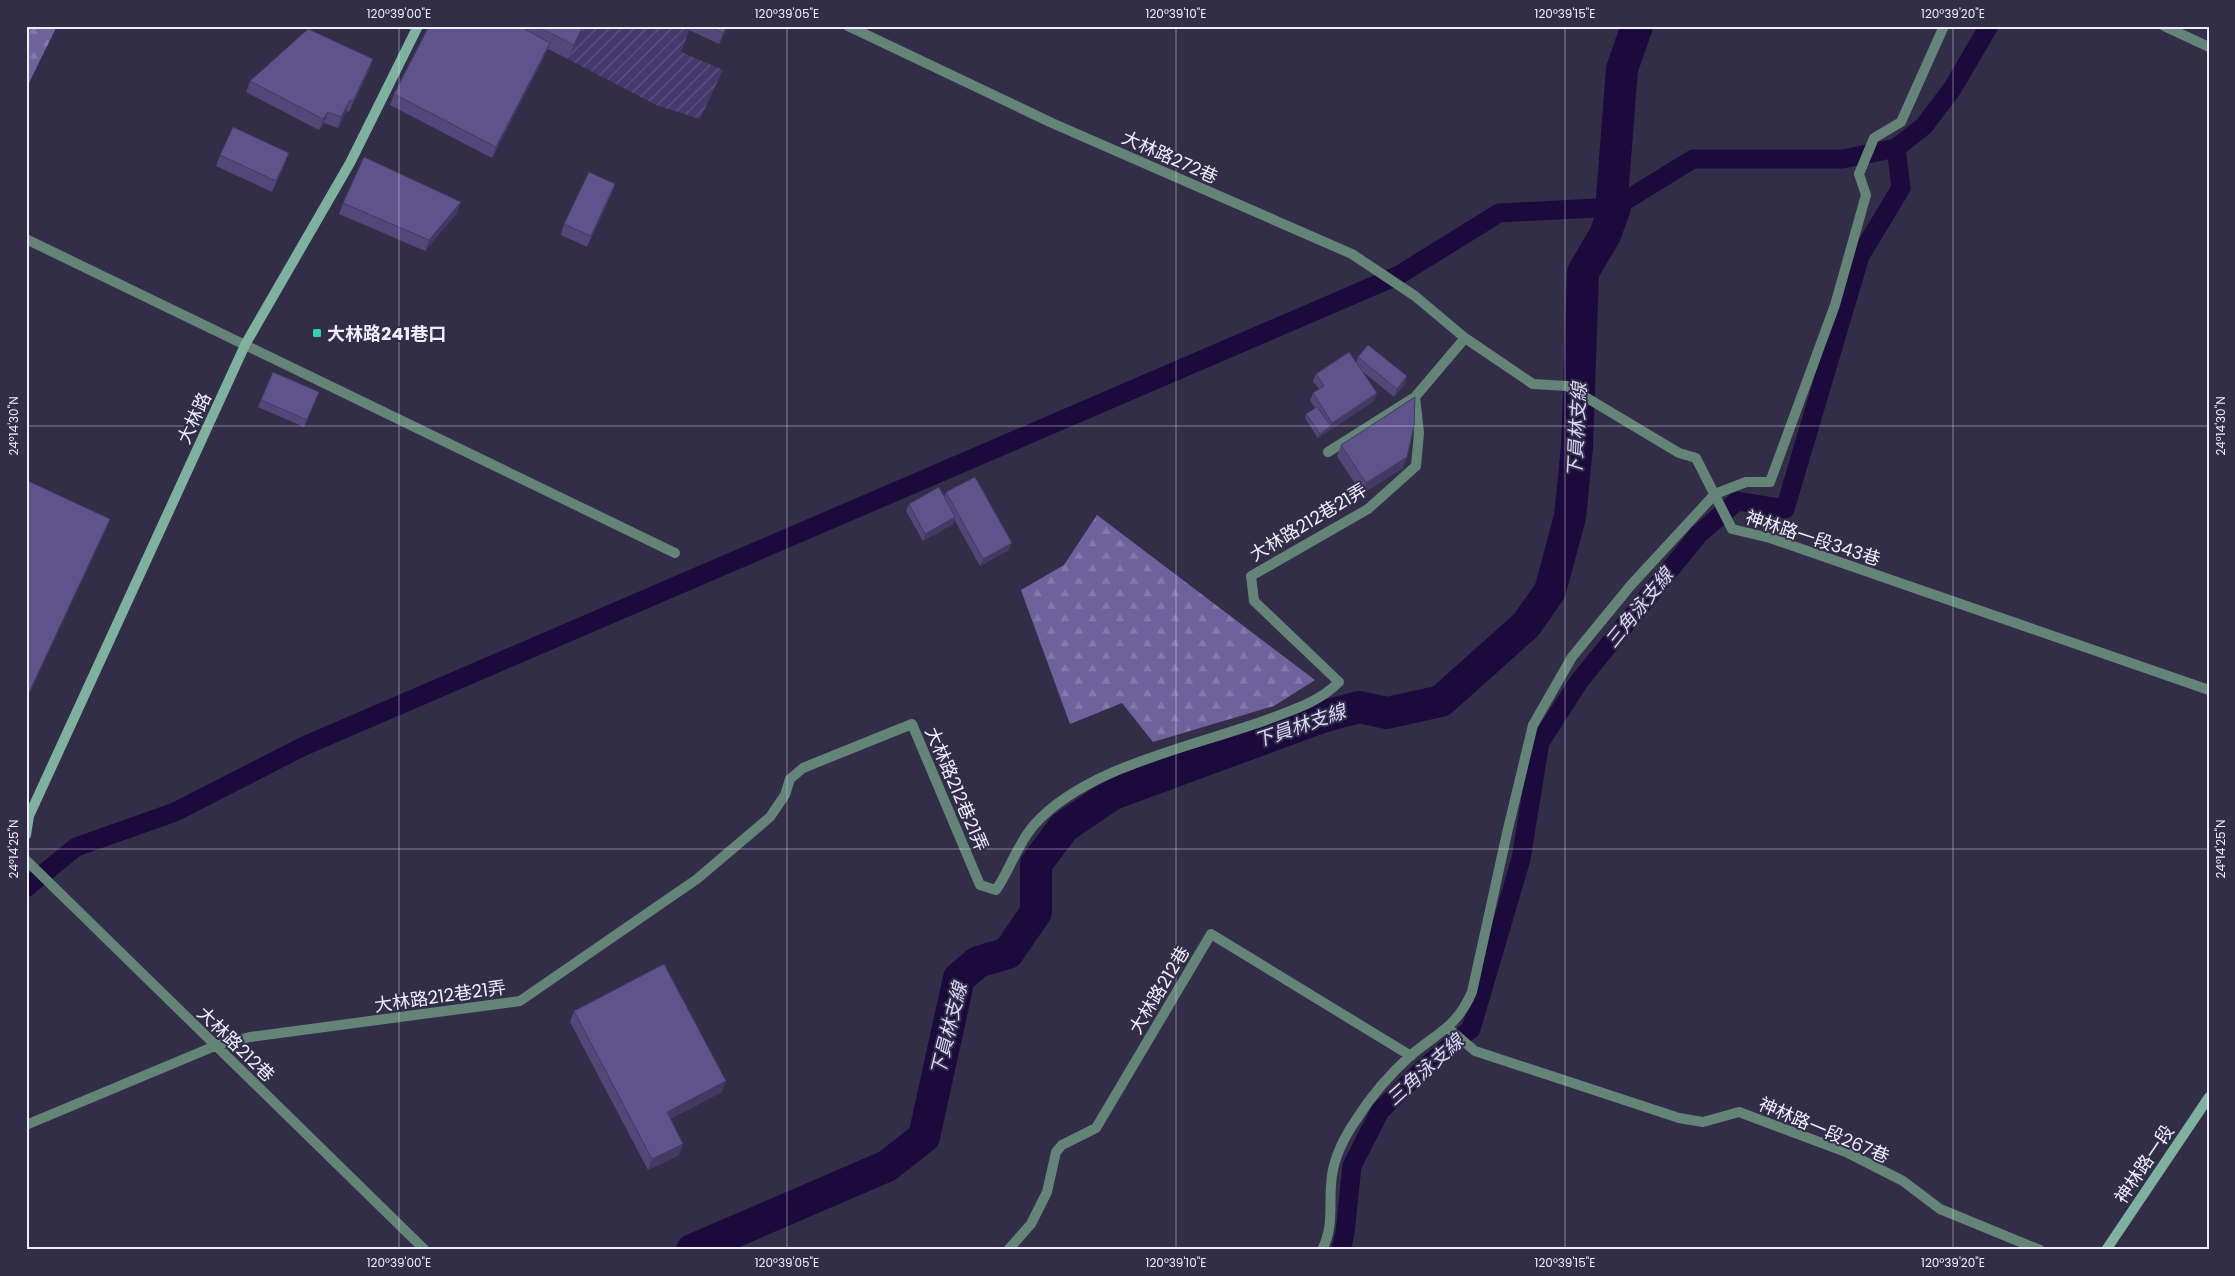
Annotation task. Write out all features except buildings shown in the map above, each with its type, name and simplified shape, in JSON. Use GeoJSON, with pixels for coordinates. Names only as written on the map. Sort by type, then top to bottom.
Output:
{"type":"FeatureCollection","features":[{"type":"Feature","properties":{"kind":"street","name":"大林路"},"geometry":{"type":"LineString","coordinates":[[26,835],[29,816],[246,344],[350,163],[418,26]]}},
{"type":"Feature","properties":{"kind":"street","name":"大林路272巷"},"geometry":{"type":"LineString","coordinates":[[848,26],[1052,123],[1352,254],[1414,296],[1465,338]]}},
{"type":"Feature","properties":{"kind":"street"},"geometry":{"type":"LineString","coordinates":[[1322,1250],[1330,1236],[1332,1175],[1339,1151],[1356,1120],[1382,1083],[1411,1056],[1448,1028],[1465,1010],[1472,992],[1533,725],[1572,658],[1631,586],[1715,494],[1746,482],[1770,482],[1835,305],[1866,195],[1859,174],[1874,138],[1901,122],[1944,26]]}},
{"type":"Feature","properties":{"kind":"street"},"geometry":{"type":"LineString","coordinates":[[2164,26],[2209,47]]}},
{"type":"Feature","properties":{"kind":"street"},"geometry":{"type":"LineString","coordinates":[[26,239],[675,553]]}},
{"type":"Feature","properties":{"kind":"street"},"geometry":{"type":"LineString","coordinates":[[1328,452],[1415,397],[1465,338]]}},
{"type":"Feature","properties":{"kind":"street","name":"神林路一段343巷"},"geometry":{"type":"LineString","coordinates":[[1465,338],[1533,384],[1567,386],[1679,453],[1696,458],[1732,529],[1780,542],[2209,690]]}},
{"type":"Feature","properties":{"kind":"street","name":"大林路212巷21弄"},"geometry":{"type":"LineString","coordinates":[[26,1125],[215,1046],[250,1037],[520,1001],[697,879],[770,817],[785,795],[790,779],[803,768],[912,724],[980,885],[996,890],[1005,877],[1016,848],[1034,824],[1072,792],[1132,763],[1222,736],[1325,696],[1339,682],[1254,601],[1251,576],[1368,509],[1416,466],[1419,434],[1415,397]]}},
{"type":"Feature","properties":{"kind":"street","name":"大林路212巷"},"geometry":{"type":"LineString","coordinates":[[26,860],[424,1250]]}},
{"type":"Feature","properties":{"kind":"street","name":"大林路212巷"},"geometry":{"type":"LineString","coordinates":[[1008,1250],[1031,1224],[1047,1192],[1056,1152],[1062,1144],[1096,1128],[1211,934],[1411,1056]]}},
{"type":"Feature","properties":{"kind":"street","name":"神林路一段267巷"},"geometry":{"type":"LineString","coordinates":[[1448,1028],[1475,1050],[1679,1118],[1703,1122],[1738,1112],[1846,1152],[1903,1181],[1940,1209],[2040,1250]]}},
{"type":"Feature","properties":{"kind":"street","name":"神林路一段"},"geometry":{"type":"LineString","coordinates":[[2106,1250],[2209,1097]]}},
{"type":"Feature","properties":{"kind":"green space"},"geometry":{"type":"Polygon","coordinates":[[[26,26],[57,26],[26,89],[26,26]]]}},
{"type":"Feature","properties":{"kind":"green space"},"geometry":{"type":"Polygon","coordinates":[[[1097,515],[1315,680],[1274,706],[1153,742],[1122,703],[1070,724],[1021,590],[1064,565],[1097,515]]]}},
{"type":"Feature","properties":{"kind":"shaded area"},"geometry":{"type":"Polygon","coordinates":[[[584,26],[691,26],[681,52],[723,70],[700,119],[656,105],[568,59],[584,26]]]}},
{"type":"Feature","properties":{"kind":"waterway","name":"下員林支線"},"geometry":{"type":"LineString","coordinates":[[692,1250],[887,1166],[924,1137],[959,978],[978,962],[1008,953],[1036,912],[1036,864],[1064,827],[1113,794],[1322,717],[1359,707],[1387,713],[1441,701],[1526,625],[1550,591],[1570,517],[1577,447],[1583,272],[1605,235],[1615,207],[1612,198],[1622,69],[1637,26]]}},
{"type":"Feature","properties":{"kind":"waterway","name":"三角泳支線"},"geometry":{"type":"LineString","coordinates":[[1341,1250],[1345,1233],[1352,1166],[1380,1111],[1425,1067],[1471,1029],[1521,859],[1540,742],[1580,680],[1699,534],[1737,501],[1785,509],[1860,256],[1901,188],[1896,148],[1924,126],[1952,89],[1989,26]]}},
{"type":"Feature","properties":{"kind":"waterway"},"geometry":{"type":"LineString","coordinates":[[26,888],[76,847],[175,812],[304,746],[1399,275],[1499,213],[1615,207],[1693,159],[1843,159],[1896,148]]}},
{"type":"Feature","properties":{"kind":"place","name":"大林路241巷口"},"geometry":{"type":"Point","coordinates":[317,333]}}]}
